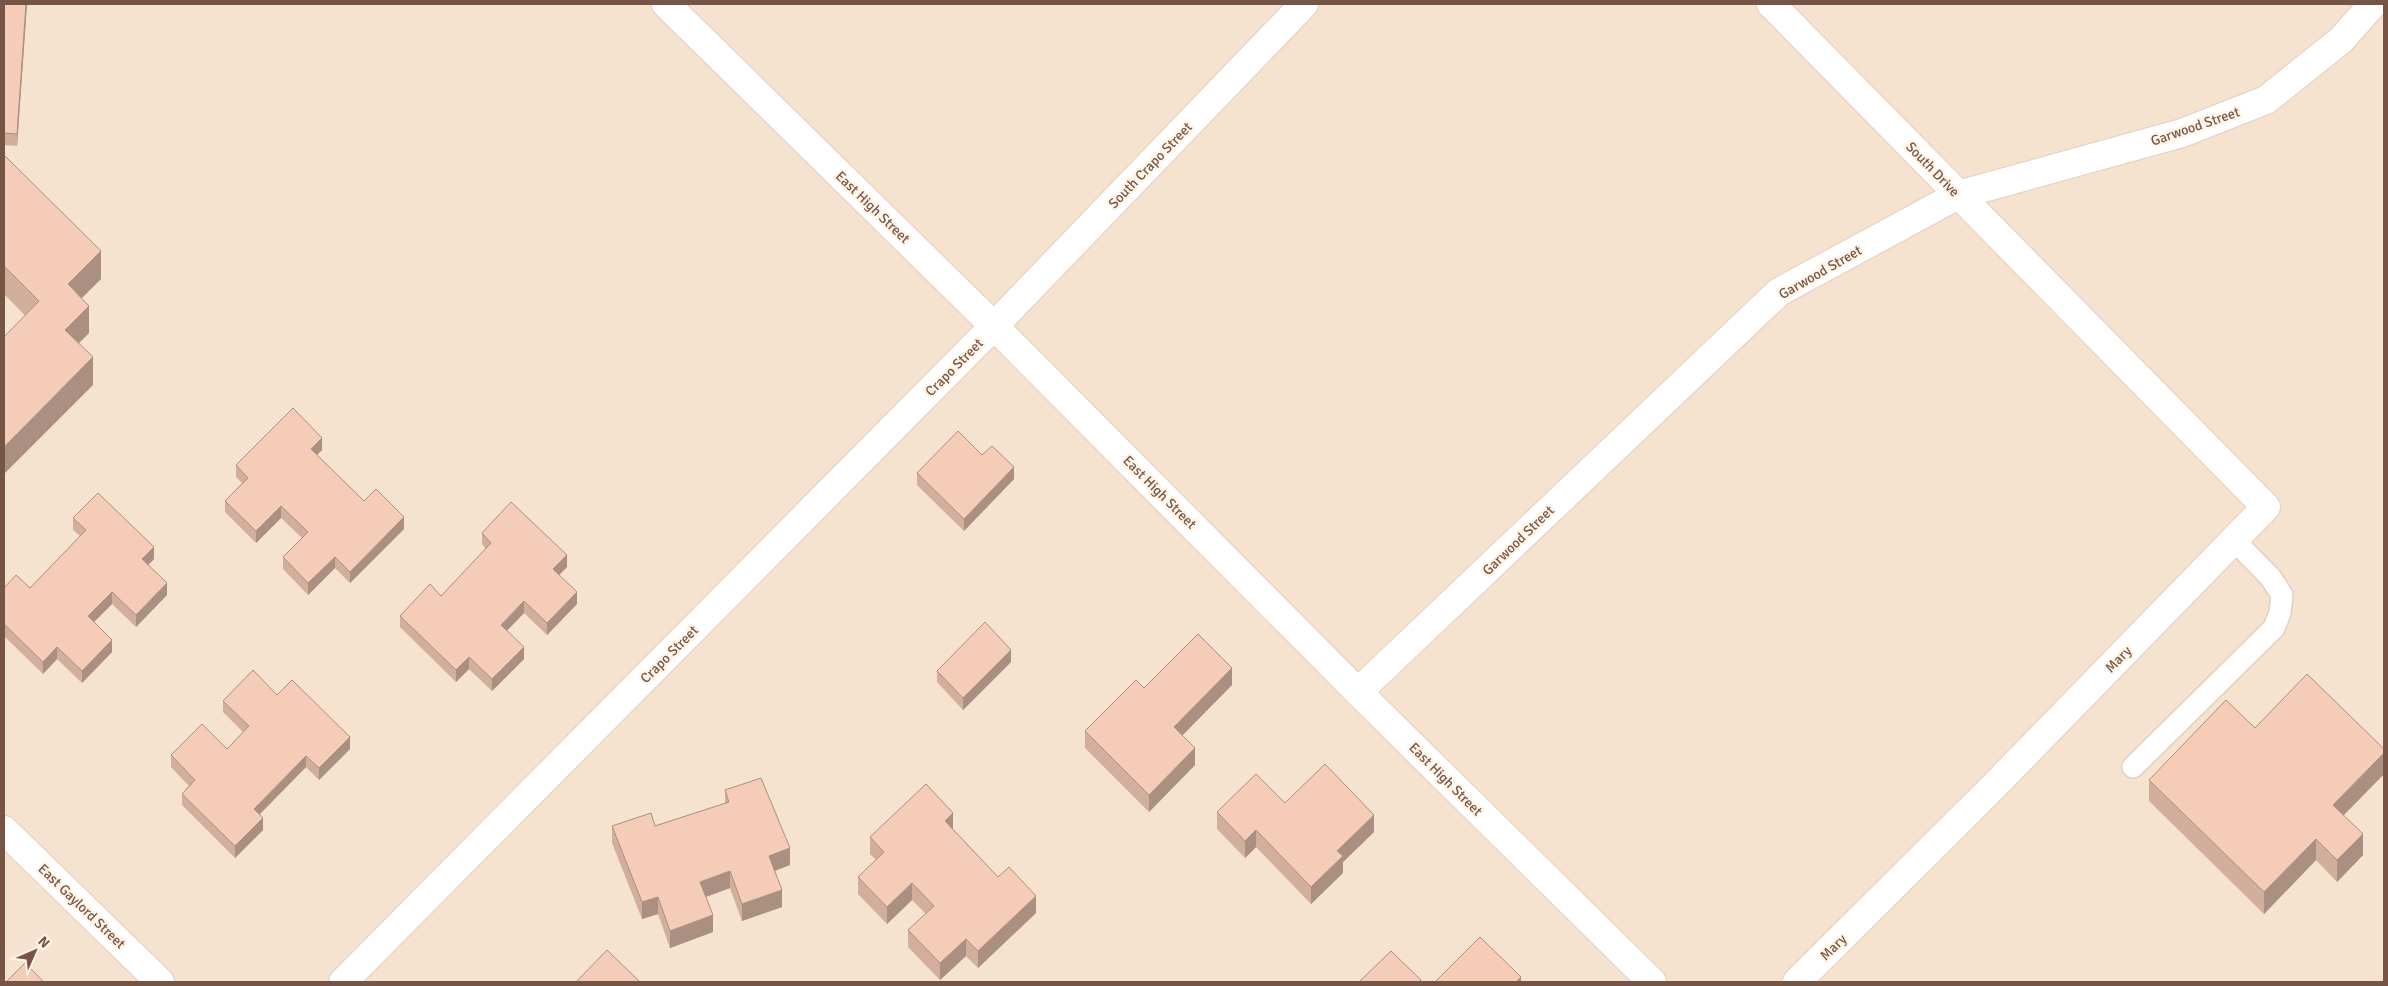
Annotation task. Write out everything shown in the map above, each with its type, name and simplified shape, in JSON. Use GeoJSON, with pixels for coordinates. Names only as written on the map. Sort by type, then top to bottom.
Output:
{"type":"FeatureCollection","features":[{"type":"Feature","properties":{"kind":"street","name":"East High Street"},"geometry":{"type":"LineString","coordinates":[[666,4],[994,326],[1358,692],[1652,982]]}},
{"type":"Feature","properties":{"kind":"street","name":"South Crapo Street"},"geometry":{"type":"LineString","coordinates":[[994,326],[1304,4]]}},
{"type":"Feature","properties":{"kind":"street","name":"South Drive"},"geometry":{"type":"LineString","coordinates":[[1771,4],[2095,334]]}},
{"type":"Feature","properties":{"kind":"street","name":"Garwood Street"},"geometry":{"type":"LineString","coordinates":[[1358,692],[1780,292],[1958,195],[2182,133],[2266,100],[2341,40],[2373,4]]}},
{"type":"Feature","properties":{"kind":"street","name":"Crapo Street"},"geometry":{"type":"LineString","coordinates":[[343,982],[994,326]]}},
{"type":"Feature","properties":{"kind":"street","name":"Mary"},"geometry":{"type":"LineString","coordinates":[[1797,982],[1997,783],[2266,507],[2095,334]]}},
{"type":"Feature","properties":{"kind":"street","name":"East Gaylord Street"},"geometry":{"type":"LineString","coordinates":[[4,830],[160,982]]}},
{"type":"Feature","properties":{"kind":"lane"},"geometry":{"type":"LineString","coordinates":[[2133,768],[2274,628],[2280,614],[2282,595],[2271,578],[2234,540]]}},
{"type":"Feature","properties":{"kind":"shaded area"},"geometry":{"type":"Polygon","coordinates":[[[4,4],[662,4],[1651,982],[4,982],[4,4]]]}},
{"type":"Feature","properties":{"kind":"shaded area"},"geometry":{"type":"Polygon","coordinates":[[[663,4],[2384,4],[2384,982],[1653,982],[663,4]]]}},
{"type":"Feature","properties":{"kind":"building"},"geometry":{"type":"Polygon","coordinates":[[[4,4],[26,4],[17,134],[4,133],[4,4]]]}},
{"type":"Feature","properties":{"kind":"building"},"geometry":{"type":"Polygon","coordinates":[[[4,155],[101,251],[68,284],[89,306],[65,330],[93,357],[4,447],[4,337],[39,301],[4,266],[4,155]]]}},
{"type":"Feature","properties":{"kind":"building"},"geometry":{"type":"Polygon","coordinates":[[[293,408],[322,438],[311,449],[364,501],[376,489],[404,517],[350,572],[335,557],[308,583],[283,557],[308,532],[281,506],[256,531],[225,501],[248,478],[236,465],[293,408]]]}},
{"type":"Feature","properties":{"kind":"building"},"geometry":{"type":"Polygon","coordinates":[[[958,431],[982,455],[992,446],[1014,467],[964,519],[917,473],[958,431]]]}},
{"type":"Feature","properties":{"kind":"building"},"geometry":{"type":"Polygon","coordinates":[[[98,493],[154,547],[142,559],[167,583],[136,615],[112,592],[88,616],[112,640],[82,671],[57,647],[43,662],[4,624],[4,588],[16,575],[30,588],[86,530],[73,518],[98,493]]]}},
{"type":"Feature","properties":{"kind":"building"},"geometry":{"type":"Polygon","coordinates":[[[511,502],[567,555],[553,569],[577,592],[547,623],[524,601],[501,625],[524,647],[492,679],[469,657],[456,670],[400,616],[430,584],[441,596],[491,543],[482,533],[511,502]]]}},
{"type":"Feature","properties":{"kind":"building"},"geometry":{"type":"Polygon","coordinates":[[[985,622],[1011,650],[963,698],[937,671],[985,622]]]}},
{"type":"Feature","properties":{"kind":"building"},"geometry":{"type":"Polygon","coordinates":[[[1198,634],[1232,668],[1174,727],[1195,748],[1149,795],[1085,731],[1136,680],[1144,688],[1198,634]]]}},
{"type":"Feature","properties":{"kind":"building"},"geometry":{"type":"Polygon","coordinates":[[[253,670],[277,695],[292,680],[350,737],[319,768],[306,756],[254,809],[263,818],[235,846],[182,794],[195,780],[171,755],[202,724],[227,749],[249,726],[223,701],[253,670]]]}},
{"type":"Feature","properties":{"kind":"building"},"geometry":{"type":"Polygon","coordinates":[[[2307,674],[2384,749],[2384,753],[2333,805],[2363,834],[2337,860],[2316,839],[2264,892],[2149,780],[2226,700],[2255,728],[2307,674]]]}},
{"type":"Feature","properties":{"kind":"building"},"geometry":{"type":"Polygon","coordinates":[[[1325,764],[1374,815],[1337,851],[1343,856],[1311,887],[1256,830],[1245,841],[1217,812],[1256,774],[1285,803],[1325,764]]]}},
{"type":"Feature","properties":{"kind":"building"},"geometry":{"type":"Polygon","coordinates":[[[761,778],[790,848],[769,856],[782,890],[742,904],[730,871],[700,882],[713,915],[670,931],[658,897],[642,902],[612,826],[651,813],[655,826],[729,802],[725,790],[761,778]]]}},
{"type":"Feature","properties":{"kind":"building"},"geometry":{"type":"Polygon","coordinates":[[[926,784],[953,813],[945,821],[998,877],[1009,867],[1036,896],[978,951],[966,939],[940,963],[908,930],[934,906],[912,883],[887,907],[858,877],[884,852],[870,837],[926,784]]]}},
{"type":"Feature","properties":{"kind":"building"},"geometry":{"type":"Polygon","coordinates":[[[1480,937],[1521,977],[1516,982],[1435,982],[1480,937]]]}},
{"type":"Feature","properties":{"kind":"building"},"geometry":{"type":"Polygon","coordinates":[[[607,950],[640,982],[576,982],[607,950]]]}},
{"type":"Feature","properties":{"kind":"building"},"geometry":{"type":"Polygon","coordinates":[[[1391,951],[1421,980],[1419,982],[1360,981],[1391,951]]]}},
{"type":"Feature","properties":{"kind":"building"},"geometry":{"type":"Polygon","coordinates":[[[25,963],[44,982],[6,982],[25,963]]]}}]}
